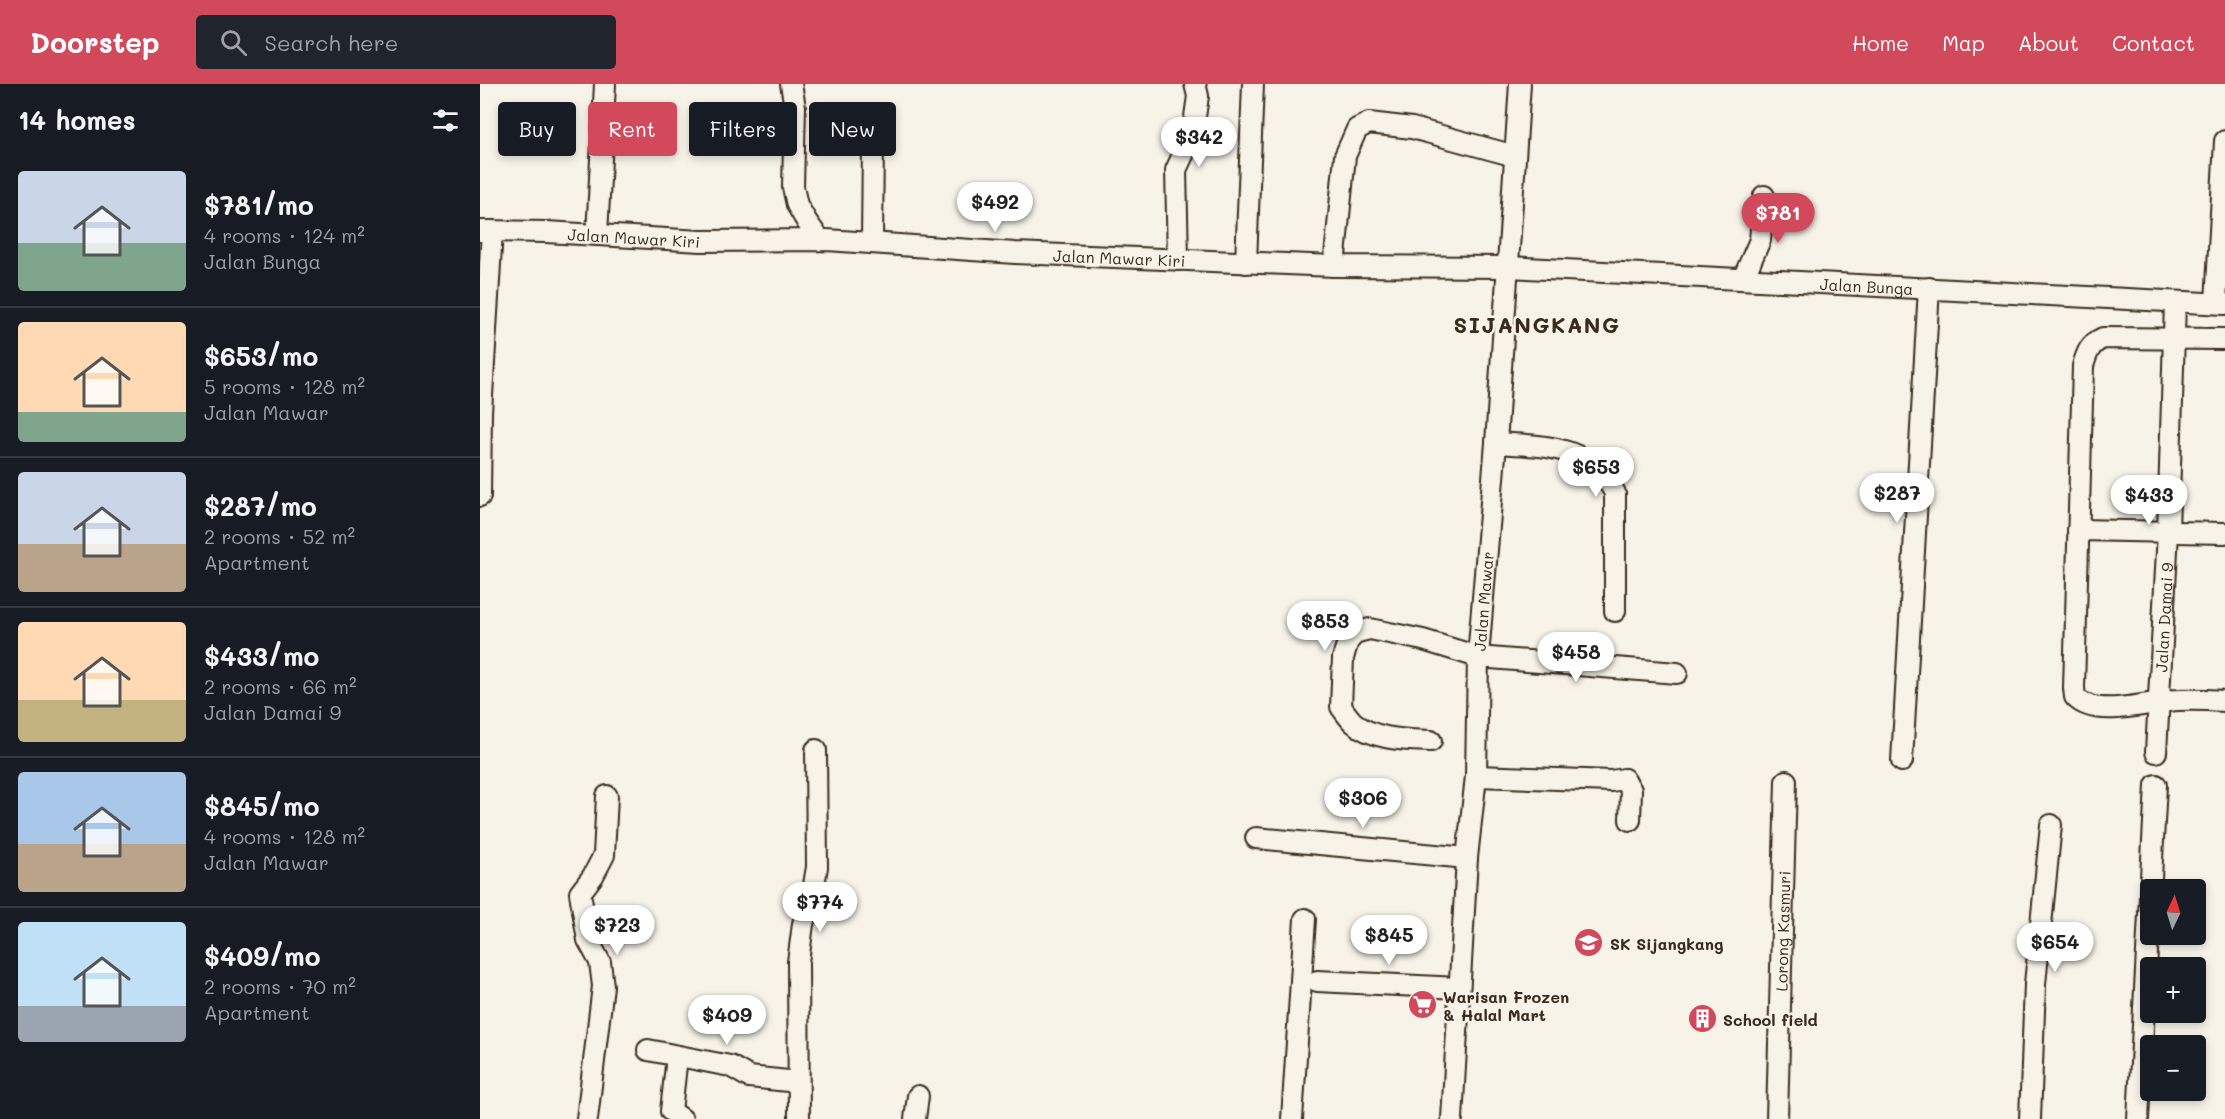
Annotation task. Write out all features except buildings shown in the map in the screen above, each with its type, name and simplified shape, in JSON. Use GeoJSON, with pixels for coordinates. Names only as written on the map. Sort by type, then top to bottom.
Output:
{"type":"FeatureCollection","features":[{"type":"Feature","properties":{"kind":"street"},"geometry":{"type":"LineString","coordinates":[[597,235],[605,84]]}},
{"type":"Feature","properties":{"kind":"street"},"geometry":{"type":"LineString","coordinates":[[791,84],[795,107],[793,187],[797,205],[820,240]]}},
{"type":"Feature","properties":{"kind":"street"},"geometry":{"type":"LineString","coordinates":[[1178,260],[1176,170],[1190,140],[1198,96],[1195,84]]}},
{"type":"Feature","properties":{"kind":"street"},"geometry":{"type":"LineString","coordinates":[[1246,263],[1254,84]]}},
{"type":"Feature","properties":{"kind":"street","name":"Jalan Mawar"},"geometry":{"type":"LineString","coordinates":[[1452,1119],[1467,858],[1476,776],[1478,657],[1509,267],[1520,84]]}},
{"type":"Feature","properties":{"kind":"street"},"geometry":{"type":"LineString","coordinates":[[1334,266],[1345,156],[1357,129],[1370,123],[1412,128],[1515,156]]}},
{"type":"Feature","properties":{"kind":"street"},"geometry":{"type":"LineString","coordinates":[[2221,304],[2225,141]]}},
{"type":"Feature","properties":{"kind":"street"},"geometry":{"type":"LineString","coordinates":[[872,242],[873,156]]}},
{"type":"Feature","properties":{"kind":"street"},"geometry":{"type":"LineString","coordinates":[[1743,279],[1760,240],[1764,196]]}},
{"type":"Feature","properties":{"kind":"street"},"geometry":{"type":"LineString","coordinates":[[480,496],[486,231]]}},
{"type":"Feature","properties":{"kind":"street","name":"Jalan Mawar Kiri"},"geometry":{"type":"LineString","coordinates":[[486,231],[701,241],[872,242],[1015,253],[1246,263],[1509,267]]}},
{"type":"Feature","properties":{"kind":"street","name":"Jalan Bunga"},"geometry":{"type":"LineString","coordinates":[[1509,267],[2221,304]]}},
{"type":"Feature","properties":{"kind":"street"},"geometry":{"type":"LineString","coordinates":[[1902,761],[1929,288]]}},
{"type":"Feature","properties":{"kind":"street","name":"Jalan Damai 9"},"geometry":{"type":"LineString","coordinates":[[2156,752],[2168,532],[2175,302]]}},
{"type":"Feature","properties":{"kind":"street"},"geometry":{"type":"LineString","coordinates":[[2225,339],[2103,338],[2091,346],[2086,355],[2083,366],[2075,697],[2087,705],[2099,707],[2137,707],[2176,700],[2225,701]]}},
{"type":"Feature","properties":{"kind":"street"},"geometry":{"type":"LineString","coordinates":[[1496,443],[1551,447],[1573,453],[1590,463],[1607,478],[1615,493],[1615,611]]}},
{"type":"Feature","properties":{"kind":"street"},"geometry":{"type":"LineString","coordinates":[[2078,530],[2225,533]]}},
{"type":"Feature","properties":{"kind":"street"},"geometry":{"type":"LineString","coordinates":[[1431,741],[1397,739],[1370,732],[1353,722],[1341,707],[1343,658],[1348,641],[1357,632],[1370,629],[1423,640],[1478,657],[1677,673]]}},
{"type":"Feature","properties":{"kind":"street"},"geometry":{"type":"LineString","coordinates":[[799,1119],[798,962],[802,924],[813,891],[816,867],[816,750]]}},
{"type":"Feature","properties":{"kind":"street"},"geometry":{"type":"LineString","coordinates":[[1476,776],[1611,782],[1624,779],[1631,790],[1630,819]]}},
{"type":"Feature","properties":{"kind":"street","name":"Lorong Kasmuri"},"geometry":{"type":"LineString","coordinates":[[1777,1119],[1786,781]]}},
{"type":"Feature","properties":{"kind":"street"},"geometry":{"type":"LineString","coordinates":[[2138,1119],[2156,785]]}},
{"type":"Feature","properties":{"kind":"street"},"geometry":{"type":"LineString","coordinates":[[587,1119],[603,986],[600,962],[588,940],[580,893],[593,876],[604,855],[607,796]]}},
{"type":"Feature","properties":{"kind":"street"},"geometry":{"type":"LineString","coordinates":[[2030,1119],[2035,984],[2051,825]]}},
{"type":"Feature","properties":{"kind":"street"},"geometry":{"type":"LineString","coordinates":[[1256,838],[1467,858]]}},
{"type":"Feature","properties":{"kind":"street"},"geometry":{"type":"LineString","coordinates":[[1292,1119],[1305,919]]}},
{"type":"Feature","properties":{"kind":"street"},"geometry":{"type":"LineString","coordinates":[[1317,981],[1459,988]]}},
{"type":"Feature","properties":{"kind":"street"},"geometry":{"type":"LineString","coordinates":[[648,1050],[730,1066],[749,1077],[798,1082]]}},
{"type":"Feature","properties":{"kind":"street"},"geometry":{"type":"LineString","coordinates":[[677,1056],[670,1111],[682,1119]]}},
{"type":"Feature","properties":{"kind":"street"},"geometry":{"type":"LineString","coordinates":[[915,1119],[918,1096]]}},
{"type":"Feature","properties":{"kind":"place","name":"SK Sijangkang"},"geometry":{"type":"Point","coordinates":[1589,943]}},
{"type":"Feature","properties":{"kind":"place","name":"Warisan Frozen & Halal Mart"},"geometry":{"type":"Point","coordinates":[1422,1005]}},
{"type":"Feature","properties":{"kind":"place","name":"School field"},"geometry":{"type":"Point","coordinates":[1702,1019]}},
{"type":"Feature","properties":{"kind":"district","name":"SIJANGKANG"},"geometry":{"type":"Point","coordinates":[1537,324]}}]}
